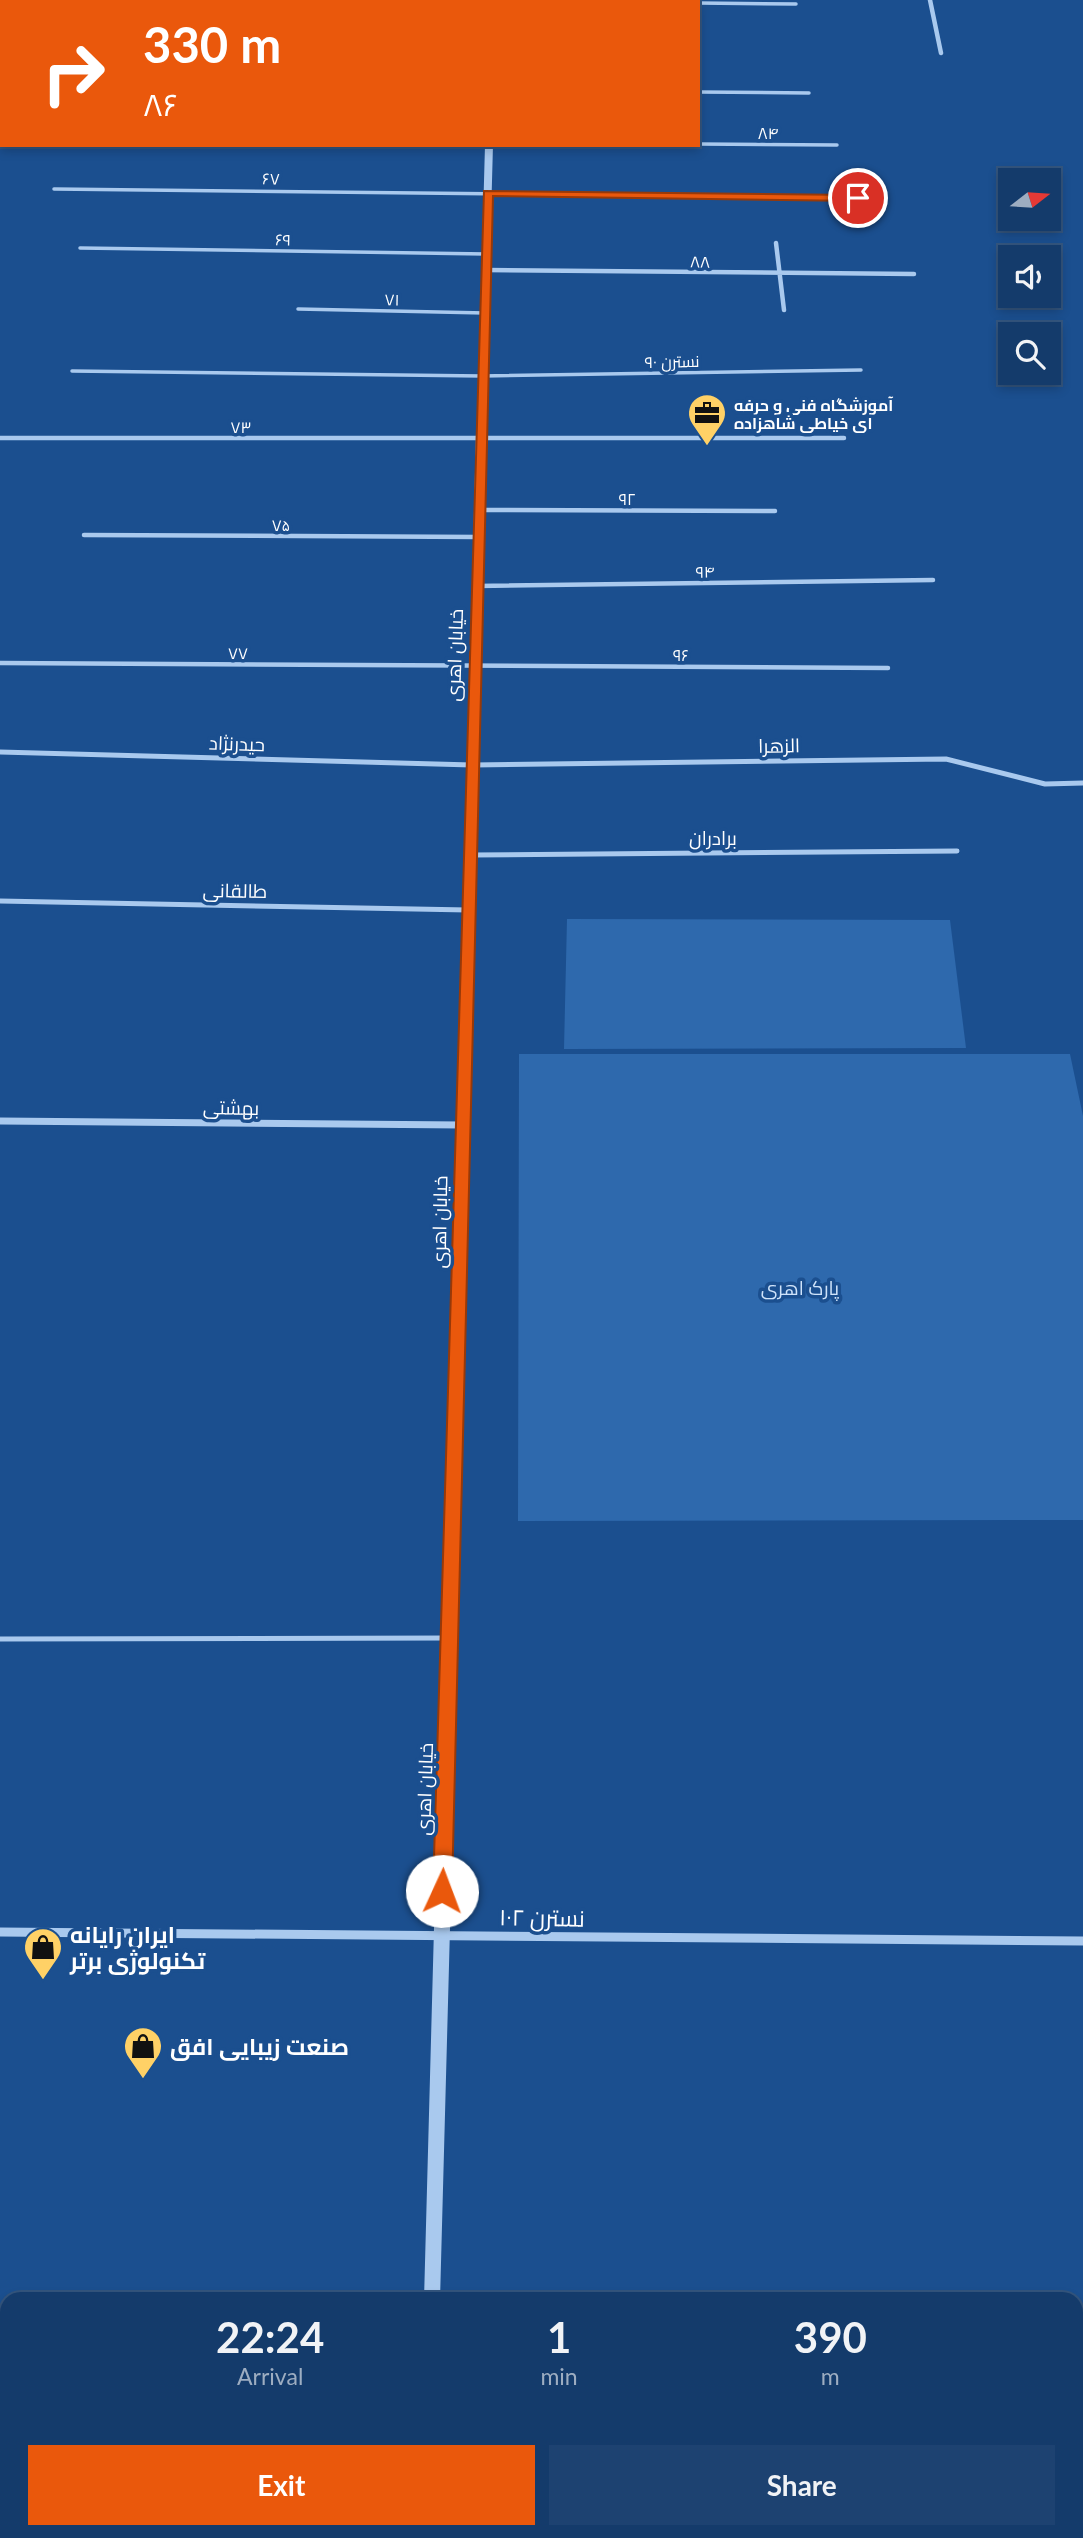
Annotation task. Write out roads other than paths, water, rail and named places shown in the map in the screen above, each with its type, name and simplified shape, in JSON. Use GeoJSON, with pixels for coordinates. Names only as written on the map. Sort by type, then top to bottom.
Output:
{"type":"FeatureCollection","features":[{"type":"Feature","properties":{"kind":"street"},"geometry":{"type":"LineString","coordinates":[[930,0],[941,53]]}},
{"type":"Feature","properties":{"kind":"street","name":"خیابان اهری"},"geometry":{"type":"LineString","coordinates":[[432,2292],[489,147]]}},
{"type":"Feature","properties":{"kind":"street"},"geometry":{"type":"LineString","coordinates":[[776,243],[783,310]]}},
{"type":"Feature","properties":{"kind":"street","name":"۸۸"},"geometry":{"type":"LineString","coordinates":[[486,270],[914,274]]}},
{"type":"Feature","properties":{"kind":"street","name":"حیدرنژاد"},"geometry":{"type":"LineString","coordinates":[[0,751],[472,765]]}},
{"type":"Feature","properties":{"kind":"street","name":"الزهرا"},"geometry":{"type":"LineString","coordinates":[[472,765],[946,759],[1045,783],[1083,783]]}},
{"type":"Feature","properties":{"kind":"street","name":"برادران"},"geometry":{"type":"LineString","coordinates":[[470,855],[957,851]]}},
{"type":"Feature","properties":{"kind":"street","name":"طالقانی"},"geometry":{"type":"LineString","coordinates":[[0,901],[468,910]]}},
{"type":"Feature","properties":{"kind":"street","name":"بهشتی"},"geometry":{"type":"LineString","coordinates":[[0,1121],[462,1125]]}},
{"type":"Feature","properties":{"kind":"street","name":"نسترن ۱۰۲"},"geometry":{"type":"LineString","coordinates":[[0,1932],[1083,1941]]}},
{"type":"Feature","properties":{"kind":"lane"},"geometry":{"type":"LineString","coordinates":[[700,3],[796,4]]}},
{"type":"Feature","properties":{"kind":"lane"},"geometry":{"type":"LineString","coordinates":[[700,92],[809,93]]}},
{"type":"Feature","properties":{"kind":"lane","name":"۸۴"},"geometry":{"type":"LineString","coordinates":[[700,144],[837,145]]}},
{"type":"Feature","properties":{"kind":"lane","name":"۶۷"},"geometry":{"type":"LineString","coordinates":[[54,189],[858,198]]}},
{"type":"Feature","properties":{"kind":"lane","name":"۶۹"},"geometry":{"type":"LineString","coordinates":[[80,248],[486,254]]}},
{"type":"Feature","properties":{"kind":"lane","name":"۷۱"},"geometry":{"type":"LineString","coordinates":[[298,309],[485,313]]}},
{"type":"Feature","properties":{"kind":"lane","name":"نسترن ۹۰"},"geometry":{"type":"LineString","coordinates":[[72,371],[482,376],[861,370]]}},
{"type":"Feature","properties":{"kind":"lane","name":"۷۳"},"geometry":{"type":"LineString","coordinates":[[0,438],[845,438]]}},
{"type":"Feature","properties":{"kind":"lane","name":"۹۲"},"geometry":{"type":"LineString","coordinates":[[479,510],[775,511]]}},
{"type":"Feature","properties":{"kind":"lane","name":"۷۵"},"geometry":{"type":"LineString","coordinates":[[83,535],[478,537]]}},
{"type":"Feature","properties":{"kind":"lane","name":"۹۴"},"geometry":{"type":"LineString","coordinates":[[477,586],[933,580]]}},
{"type":"Feature","properties":{"kind":"lane","name":"۷۷"},"geometry":{"type":"LineString","coordinates":[[0,663],[475,665]]}},
{"type":"Feature","properties":{"kind":"lane","name":"۹۶"},"geometry":{"type":"LineString","coordinates":[[475,665],[888,668]]}},
{"type":"Feature","properties":{"kind":"lane"},"geometry":{"type":"LineString","coordinates":[[0,1639],[450,1638]]}},
{"type":"Feature","properties":{"kind":"place","name":"آموزشگاه فنی و حرفه ای خیاطی شاهزاده"},"geometry":{"type":"Point","coordinates":[707,447]}},
{"type":"Feature","properties":{"kind":"place","name":"ایران رایانه تکنولوژی برتر"},"geometry":{"type":"Point","coordinates":[43,1981]}},
{"type":"Feature","properties":{"kind":"place","name":"صنعت زیبایی افق"},"geometry":{"type":"Point","coordinates":[143,2080]}},
{"type":"Feature","properties":{"kind":"park label","name":"پارک اهری"},"geometry":{"type":"Point","coordinates":[800,1287]}}]}
